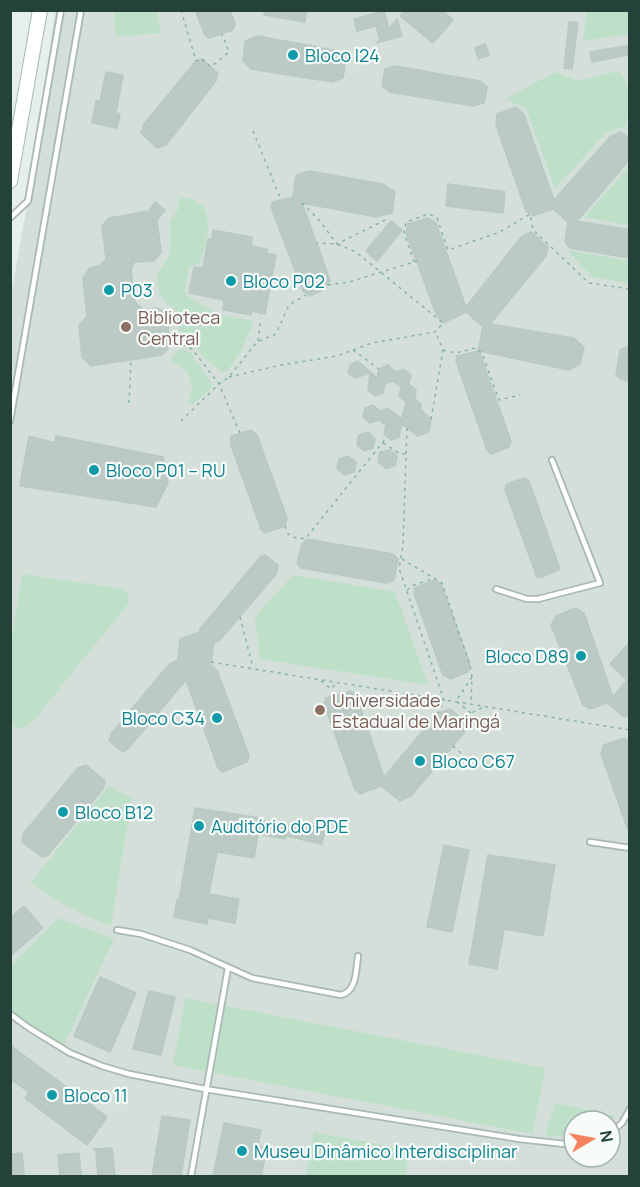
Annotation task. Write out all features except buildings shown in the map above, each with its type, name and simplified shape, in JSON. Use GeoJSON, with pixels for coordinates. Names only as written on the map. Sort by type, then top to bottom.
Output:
{"type":"FeatureCollection","features":[{"type":"Feature","properties":{"kind":"main road"},"geometry":{"type":"LineString","coordinates":[[10,181],[40,10]]}},
{"type":"Feature","properties":{"kind":"lane"},"geometry":{"type":"LineString","coordinates":[[10,218],[27,201],[61,10]]}},
{"type":"Feature","properties":{"kind":"lane"},"geometry":{"type":"LineString","coordinates":[[10,421],[81,10]]}},
{"type":"Feature","properties":{"kind":"lane"},"geometry":{"type":"LineString","coordinates":[[496,589],[527,599],[538,599],[600,583],[552,460]]}},
{"type":"Feature","properties":{"kind":"lane"},"geometry":{"type":"LineString","coordinates":[[590,842],[630,848]]}},
{"type":"Feature","properties":{"kind":"lane"},"geometry":{"type":"LineString","coordinates":[[117,930],[141,934],[190,950],[252,978],[341,995],[348,993],[352,988],[358,956]]}},
{"type":"Feature","properties":{"kind":"lane"},"geometry":{"type":"LineString","coordinates":[[191,1176],[228,968]]}},
{"type":"Feature","properties":{"kind":"lane"},"geometry":{"type":"LineString","coordinates":[[10,1014],[70,1053],[102,1066],[205,1089],[519,1139],[562,1144]]}},
{"type":"Feature","properties":{"kind":"lane"},"geometry":{"type":"LineString","coordinates":[[622,1123],[630,1109]]}},
{"type":"Feature","properties":{"kind":"path"},"geometry":{"type":"LineString","coordinates":[[181,10],[196,61],[202,59],[211,67],[229,52],[222,34]]}},
{"type":"Feature","properties":{"kind":"path"},"geometry":{"type":"LineString","coordinates":[[253,131],[281,200]]}},
{"type":"Feature","properties":{"kind":"path"},"geometry":{"type":"LineString","coordinates":[[302,202],[337,244]]}},
{"type":"Feature","properties":{"kind":"path"},"geometry":{"type":"LineString","coordinates":[[328,285],[349,282],[415,262],[404,232],[406,222],[429,214],[438,218],[448,250],[500,232],[530,214],[533,230],[590,283],[630,289]]}},
{"type":"Feature","properties":{"kind":"path"},"geometry":{"type":"LineString","coordinates":[[337,244],[389,218]]}},
{"type":"Feature","properties":{"kind":"path"},"geometry":{"type":"LineString","coordinates":[[229,377],[281,365],[337,356],[372,343],[435,332],[443,322],[356,252],[337,244],[317,243]]}},
{"type":"Feature","properties":{"kind":"path"},"geometry":{"type":"LineString","coordinates":[[181,421],[229,377],[257,342],[276,334],[289,305],[306,295]]}},
{"type":"Feature","properties":{"kind":"path"},"geometry":{"type":"LineString","coordinates":[[257,342],[261,318]]}},
{"type":"Feature","properties":{"kind":"path"},"geometry":{"type":"LineString","coordinates":[[431,419],[443,350],[435,332]]}},
{"type":"Feature","properties":{"kind":"path"},"geometry":{"type":"LineString","coordinates":[[169,338],[192,349],[219,384],[240,433]]}},
{"type":"Feature","properties":{"kind":"path"},"geometry":{"type":"LineString","coordinates":[[443,350],[456,353],[475,348],[482,353],[500,400],[520,395]]}},
{"type":"Feature","properties":{"kind":"path"},"geometry":{"type":"LineString","coordinates":[[353,350],[379,369]]}},
{"type":"Feature","properties":{"kind":"path"},"geometry":{"type":"LineString","coordinates":[[129,403],[131,360]]}},
{"type":"Feature","properties":{"kind":"path"},"geometry":{"type":"LineString","coordinates":[[407,428],[403,545],[399,568],[444,700],[438,713]]}},
{"type":"Feature","properties":{"kind":"path"},"geometry":{"type":"LineString","coordinates":[[285,526],[288,534],[298,539],[306,538],[387,436]]}},
{"type":"Feature","properties":{"kind":"path"},"geometry":{"type":"LineString","coordinates":[[383,442],[399,453],[406,454]]}},
{"type":"Feature","properties":{"kind":"path"},"geometry":{"type":"LineString","coordinates":[[401,559],[442,582],[470,665],[471,704]]}},
{"type":"Feature","properties":{"kind":"path"},"geometry":{"type":"LineString","coordinates":[[407,590],[436,577]]}},
{"type":"Feature","properties":{"kind":"path"},"geometry":{"type":"LineString","coordinates":[[240,617],[253,669]]}},
{"type":"Feature","properties":{"kind":"path"},"geometry":{"type":"LineString","coordinates":[[211,662],[630,730]]}},
{"type":"Feature","properties":{"kind":"path"},"geometry":{"type":"LineString","coordinates":[[456,701],[472,677]]}},
{"type":"Feature","properties":{"kind":"path"},"geometry":{"type":"LineString","coordinates":[[318,679],[331,689],[338,682]]}},
{"type":"Feature","properties":{"kind":"path"},"geometry":{"type":"LineString","coordinates":[[456,701],[471,713]]}},
{"type":"Feature","properties":{"kind":"path"},"geometry":{"type":"LineString","coordinates":[[465,725],[471,713],[485,706]]}},
{"type":"Feature","properties":{"kind":"path"},"geometry":{"type":"LineString","coordinates":[[453,746],[462,754]]}},
{"type":"Feature","properties":{"kind":"shaded area","name":"Universidade Estadual de Maringá"},"geometry":{"type":"Polygon","coordinates":[[[55,11],[629,11],[629,1176],[11,1176],[10,300],[28,201],[55,11]]]}},
{"type":"Feature","properties":{"kind":"green space"},"geometry":{"type":"Polygon","coordinates":[[[114,11],[158,11],[160,33],[116,37],[114,11]]]}},
{"type":"Feature","properties":{"kind":"green space"},"geometry":{"type":"Polygon","coordinates":[[[587,11],[629,11],[629,34],[583,41],[587,11]]]}},
{"type":"Feature","properties":{"kind":"green space"},"geometry":{"type":"Polygon","coordinates":[[[619,71],[627,84],[630,97],[625,126],[606,133],[555,188],[526,108],[505,99],[555,72],[578,81],[619,71]]]}},
{"type":"Feature","properties":{"kind":"green space"},"geometry":{"type":"Polygon","coordinates":[[[629,166],[629,225],[585,217],[629,166]]]}},
{"type":"Feature","properties":{"kind":"green space"},"geometry":{"type":"Polygon","coordinates":[[[179,199],[194,200],[202,205],[208,223],[199,264],[189,266],[185,291],[187,296],[220,315],[254,321],[241,351],[227,371],[222,372],[213,365],[180,331],[174,309],[163,300],[158,287],[157,275],[170,254],[170,221],[178,209],[179,199]]]}},
{"type":"Feature","properties":{"kind":"green space"},"geometry":{"type":"Polygon","coordinates":[[[567,250],[629,261],[629,283],[592,277],[567,250]]]}},
{"type":"Feature","properties":{"kind":"green space"},"geometry":{"type":"Polygon","coordinates":[[[182,348],[191,353],[212,384],[211,388],[193,404],[188,404],[192,388],[188,372],[171,360],[173,355],[182,348]]]}},
{"type":"Feature","properties":{"kind":"green space"},"geometry":{"type":"Polygon","coordinates":[[[22,574],[123,589],[128,594],[128,604],[35,719],[24,728],[10,726],[11,644],[22,574]]]}},
{"type":"Feature","properties":{"kind":"green space"},"geometry":{"type":"Polygon","coordinates":[[[293,575],[395,592],[428,685],[260,659],[255,617],[293,575]]]}},
{"type":"Feature","properties":{"kind":"green space"},"geometry":{"type":"Polygon","coordinates":[[[109,786],[132,798],[111,926],[69,907],[30,883],[109,786]]]}},
{"type":"Feature","properties":{"kind":"green space"},"geometry":{"type":"Polygon","coordinates":[[[58,918],[114,939],[63,1047],[11,1010],[10,967],[58,918]]]}},
{"type":"Feature","properties":{"kind":"green space"},"geometry":{"type":"Polygon","coordinates":[[[185,998],[545,1068],[533,1134],[173,1065],[185,998]]]}},
{"type":"Feature","properties":{"kind":"green space"},"geometry":{"type":"Polygon","coordinates":[[[555,1103],[583,1109],[562,1109],[562,1137],[545,1136],[555,1103]]]}},
{"type":"Feature","properties":{"kind":"green space"},"geometry":{"type":"Polygon","coordinates":[[[314,1132],[410,1150],[405,1176],[306,1176],[314,1132]]]}},
{"type":"Feature","properties":{"kind":"place","name":"Bloco I24"},"geometry":{"type":"Point","coordinates":[293,55]}},
{"type":"Feature","properties":{"kind":"place","name":"Bloco P02"},"geometry":{"type":"Point","coordinates":[231,281]}},
{"type":"Feature","properties":{"kind":"place","name":"P03"},"geometry":{"type":"Point","coordinates":[109,290]}},
{"type":"Feature","properties":{"kind":"place","name":"Biblioteca Central"},"geometry":{"type":"Point","coordinates":[126,327]}},
{"type":"Feature","properties":{"kind":"place","name":"Bloco P01 – RU"},"geometry":{"type":"Point","coordinates":[94,470]}},
{"type":"Feature","properties":{"kind":"place","name":"Bloco D89"},"geometry":{"type":"Point","coordinates":[581,656]}},
{"type":"Feature","properties":{"kind":"place","name":"Universidade Estadual de Maringá"},"geometry":{"type":"Point","coordinates":[320,710]}},
{"type":"Feature","properties":{"kind":"place","name":"Bloco C34"},"geometry":{"type":"Point","coordinates":[217,718]}},
{"type":"Feature","properties":{"kind":"place","name":"Bloco C67"},"geometry":{"type":"Point","coordinates":[420,761]}},
{"type":"Feature","properties":{"kind":"place","name":"Bloco B12"},"geometry":{"type":"Point","coordinates":[63,812]}},
{"type":"Feature","properties":{"kind":"place","name":"Auditório do PDE"},"geometry":{"type":"Point","coordinates":[199,826]}},
{"type":"Feature","properties":{"kind":"place","name":"Bloco 11"},"geometry":{"type":"Point","coordinates":[52,1095]}},
{"type":"Feature","properties":{"kind":"place","name":"Museu Dinâmico Interdisciplinar"},"geometry":{"type":"Point","coordinates":[242,1151]}}]}
